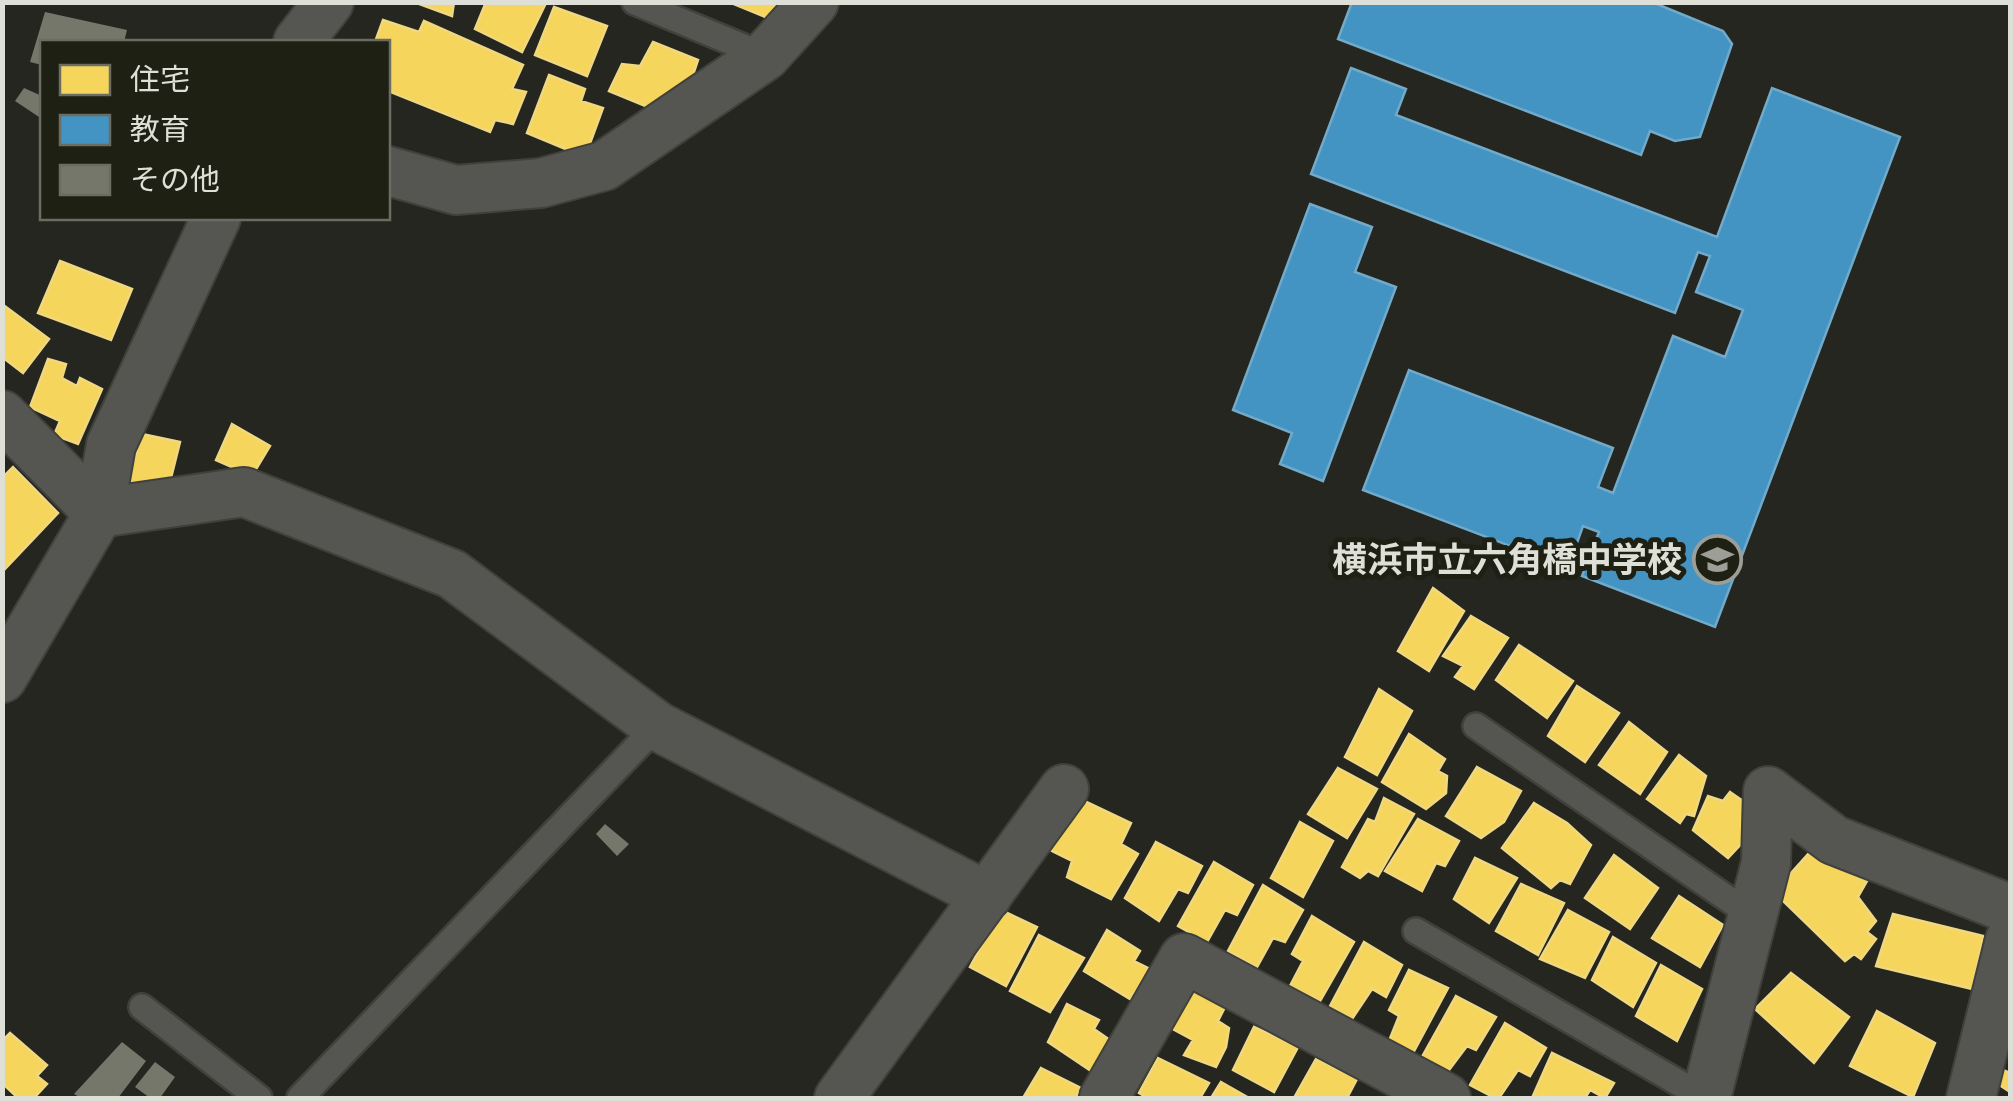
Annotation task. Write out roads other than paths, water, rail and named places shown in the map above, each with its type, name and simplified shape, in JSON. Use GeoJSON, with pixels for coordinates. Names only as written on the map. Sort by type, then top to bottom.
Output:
{"type":"FeatureCollection","features":[{"type":"Feature","properties":{"kind":"street"},"geometry":{"type":"LineString","coordinates":[[300,40],[329,2]]}},
{"type":"Feature","properties":{"kind":"street"},"geometry":{"type":"LineString","coordinates":[[390,173],[456,190],[541,183],[604,166],[765,56],[814,2]]}},
{"type":"Feature","properties":{"kind":"street"},"geometry":{"type":"LineString","coordinates":[[2,678],[99,514],[111,445],[215,220]]}},
{"type":"Feature","properties":{"kind":"street"},"geometry":{"type":"LineString","coordinates":[[2,414],[99,514]]}},
{"type":"Feature","properties":{"kind":"street"},"geometry":{"type":"LineString","coordinates":[[99,514],[244,492],[452,574],[657,726],[987,896]]}},
{"type":"Feature","properties":{"kind":"street"},"geometry":{"type":"LineString","coordinates":[[839,1098],[1064,789]]}},
{"type":"Feature","properties":{"kind":"street"},"geometry":{"type":"LineString","coordinates":[[1706,1098],[1766,863],[1768,791],[1834,840],[2010,909]]}},
{"type":"Feature","properties":{"kind":"street"},"geometry":{"type":"LineString","coordinates":[[1971,1098],[2010,940]]}},
{"type":"Feature","properties":{"kind":"street"},"geometry":{"type":"LineString","coordinates":[[1104,1098],[1184,958],[1446,1098]]}},
{"type":"Feature","properties":{"kind":"lane"},"geometry":{"type":"LineString","coordinates":[[636,2],[765,56]]}},
{"type":"Feature","properties":{"kind":"lane"},"geometry":{"type":"LineString","coordinates":[[300,1098],[657,726]]}},
{"type":"Feature","properties":{"kind":"lane"},"geometry":{"type":"LineString","coordinates":[[1476,726],[1750,914]]}},
{"type":"Feature","properties":{"kind":"lane"},"geometry":{"type":"LineString","coordinates":[[1416,931],[1706,1098]]}},
{"type":"Feature","properties":{"kind":"lane"},"geometry":{"type":"LineString","coordinates":[[142,1007],[259,1098]]}},
{"type":"Feature","properties":{"kind":"place","name":"横浜市立六角橋中学校"},"geometry":{"type":"Point","coordinates":[1717,560]}}]}
